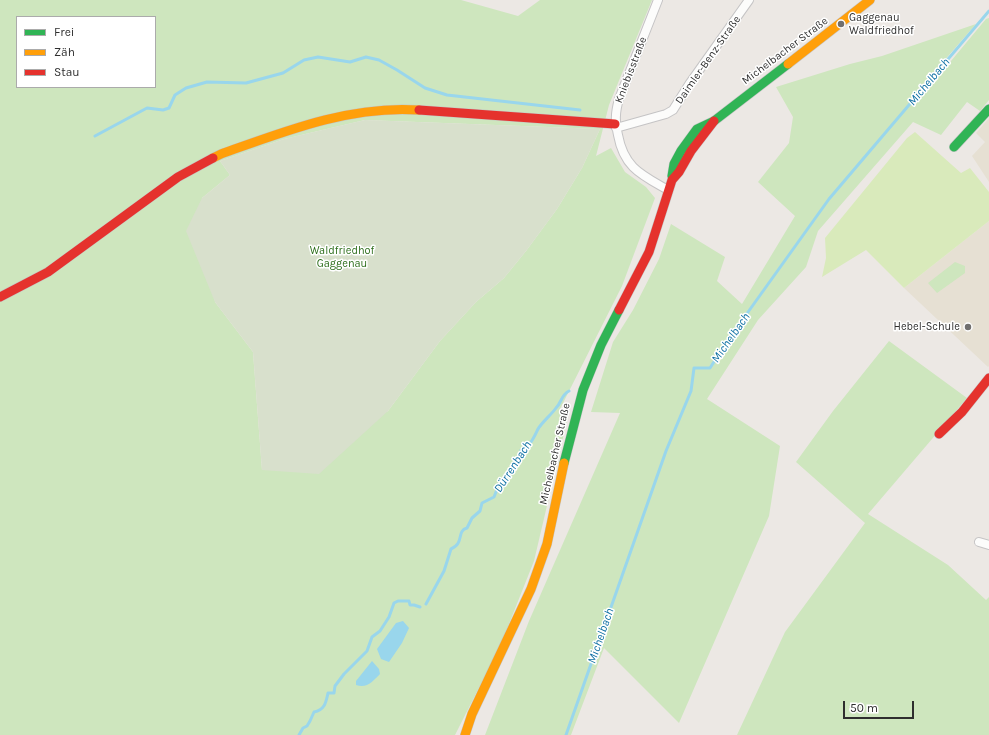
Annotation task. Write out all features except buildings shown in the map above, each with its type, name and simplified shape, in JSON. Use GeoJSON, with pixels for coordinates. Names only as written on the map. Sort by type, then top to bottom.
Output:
{"type":"FeatureCollection","features":[{"type":"Feature","properties":{"kind":"main road","name":"Michelbacher Straße"},"geometry":{"type":"LineString","coordinates":[[465,735],[472,714],[531,590],[547,544],[583,390],[601,345],[649,252],[672,180],[672,168],[684,146],[698,128],[714,121],[826,36],[870,0]]}},
{"type":"Feature","properties":{"kind":"main road"},"geometry":{"type":"LineString","coordinates":[[0,297],[48,272],[178,177],[221,154],[286,131],[354,113],[399,109],[616,126]]}},
{"type":"Feature","properties":{"kind":"main road"},"geometry":{"type":"LineString","coordinates":[[954,147],[989,109]]}},
{"type":"Feature","properties":{"kind":"main road"},"geometry":{"type":"LineString","coordinates":[[939,434],[962,412],[989,378]]}},
{"type":"Feature","properties":{"kind":"street","name":"Kniebisstraße"},"geometry":{"type":"LineString","coordinates":[[658,0],[615,112],[620,146],[624,156],[639,173],[668,190]]}},
{"type":"Feature","properties":{"kind":"street","name":"Daimler-Benz-Straße"},"geometry":{"type":"LineString","coordinates":[[616,126],[666,114],[673,110],[749,0]]}},
{"type":"Feature","properties":{"kind":"street"},"geometry":{"type":"LineString","coordinates":[[979,542],[989,545]]}},
{"type":"Feature","properties":{"kind":"shaded area"},"geometry":{"type":"Polygon","coordinates":[[[989,118],[989,182],[972,156],[985,142],[976,133],[989,118]]]}},
{"type":"Feature","properties":{"kind":"shaded area","name":"Hebel-Schule"},"geometry":{"type":"Polygon","coordinates":[[[989,221],[989,366],[988,367],[904,288],[989,221]]]}},
{"type":"Feature","properties":{"kind":"green space"},"geometry":{"type":"Polygon","coordinates":[[[0,0],[461,0],[518,16],[540,0],[652,0],[609,105],[596,156],[611,148],[625,172],[646,187],[655,198],[622,286],[559,411],[569,412],[534,561],[501,644],[455,735],[0,735],[0,0]],[[365,120],[284,139],[220,161],[230,175],[202,198],[215,302],[253,352],[262,470],[388,411],[440,341],[476,302],[504,278],[526,251],[557,209],[582,168],[600,129],[365,120]]]}},
{"type":"Feature","properties":{"kind":"green space"},"geometry":{"type":"Polygon","coordinates":[[[989,18],[989,100],[980,111],[967,102],[941,135],[913,122],[818,231],[806,267],[758,320],[707,399],[780,446],[769,516],[679,723],[604,648],[571,735],[485,735],[529,621],[620,413],[591,412],[613,342],[633,310],[659,259],[671,224],[725,257],[717,281],[742,304],[795,216],[758,182],[789,143],[793,117],[776,87],[850,64],[882,56],[976,24],[943,62],[946,67],[986,19],[989,18]]]}},
{"type":"Feature","properties":{"kind":"green space","name":"Waldfriedhof Gaggenau"},"geometry":{"type":"Polygon","coordinates":[[[365,120],[600,129],[582,168],[557,209],[526,251],[504,278],[476,302],[440,341],[388,411],[319,474],[262,470],[253,352],[215,302],[186,231],[202,198],[230,175],[220,161],[284,139],[365,120]]]}},
{"type":"Feature","properties":{"kind":"green space"},"geometry":{"type":"Polygon","coordinates":[[[915,132],[961,173],[970,168],[989,192],[989,221],[904,288],[866,250],[822,277],[826,258],[825,238],[907,138],[915,132]]]}},
{"type":"Feature","properties":{"kind":"green space"},"geometry":{"type":"Polygon","coordinates":[[[955,262],[965,266],[965,273],[937,293],[928,283],[955,262]]]}},
{"type":"Feature","properties":{"kind":"green space"},"geometry":{"type":"Polygon","coordinates":[[[889,341],[967,398],[868,514],[948,565],[986,600],[989,597],[989,735],[737,735],[785,632],[865,523],[796,462],[833,411],[889,341]]]}},
{"type":"Feature","properties":{"kind":"water"},"geometry":{"type":"Polygon","coordinates":[[[403,621],[409,628],[402,643],[389,662],[381,659],[377,649],[396,623],[403,621]]]}},
{"type":"Feature","properties":{"kind":"water"},"geometry":{"type":"Polygon","coordinates":[[[372,661],[379,669],[380,674],[367,685],[356,685],[356,681],[372,661]]]}},
{"type":"Feature","properties":{"kind":"waterway","name":"Michelbach"},"geometry":{"type":"LineString","coordinates":[[566,735],[666,451],[691,391],[694,368],[710,368],[728,340],[829,199],[989,11]]}},
{"type":"Feature","properties":{"kind":"waterway"},"geometry":{"type":"LineString","coordinates":[[95,136],[147,108],[163,110],[169,108],[175,95],[186,88],[207,82],[246,83],[283,73],[304,60],[318,57],[350,62],[366,57],[379,60],[425,88],[447,95],[580,110]]}},
{"type":"Feature","properties":{"kind":"waterway","name":"Dürrenbach"},"geometry":{"type":"LineString","coordinates":[[426,604],[444,571],[451,549],[458,544],[462,532],[467,528],[472,518],[480,511],[482,503],[494,497],[498,487],[520,455],[521,450],[529,444],[540,426],[558,406],[564,394],[569,391]]}},
{"type":"Feature","properties":{"kind":"waterway","name":"Dürrenbach"},"geometry":{"type":"LineString","coordinates":[[299,735],[303,728],[307,726],[314,712],[323,707],[328,693],[334,693],[335,686],[344,674],[367,651],[372,637],[380,631],[389,617],[394,603],[398,601],[409,601],[410,605],[420,607]]}},
{"type":"Feature","properties":{"kind":"traffic: fast"},"geometry":{"type":"LineString","coordinates":[[672,176],[674,164],[681,151],[697,129],[714,121],[788,64]]}},
{"type":"Feature","properties":{"kind":"traffic: fast"},"geometry":{"type":"LineString","coordinates":[[954,147],[989,109]]}},
{"type":"Feature","properties":{"kind":"traffic: fast"},"geometry":{"type":"LineString","coordinates":[[564,463],[583,390],[601,345],[619,310]]}},
{"type":"Feature","properties":{"kind":"traffic: slow"},"geometry":{"type":"LineString","coordinates":[[788,64],[870,0]]}},
{"type":"Feature","properties":{"kind":"traffic: slow"},"geometry":{"type":"LineString","coordinates":[[213,158],[269,137],[343,116],[368,112],[419,110]]}},
{"type":"Feature","properties":{"kind":"traffic: slow"},"geometry":{"type":"LineString","coordinates":[[465,735],[472,714],[531,589],[547,544],[564,463]]}},
{"type":"Feature","properties":{"kind":"traffic: jam"},"geometry":{"type":"LineString","coordinates":[[419,110],[615,124]]}},
{"type":"Feature","properties":{"kind":"traffic: jam"},"geometry":{"type":"LineString","coordinates":[[619,310],[649,252],[672,180],[679,172],[691,151],[714,121]]}},
{"type":"Feature","properties":{"kind":"traffic: jam"},"geometry":{"type":"LineString","coordinates":[[0,297],[48,272],[178,177],[213,158]]}},
{"type":"Feature","properties":{"kind":"traffic: jam"},"geometry":{"type":"LineString","coordinates":[[939,434],[962,412],[989,378]]}},
{"type":"Feature","properties":{"kind":"place","name":"Gaggenau Waldfriedhof"},"geometry":{"type":"Point","coordinates":[841,24]}},
{"type":"Feature","properties":{"kind":"place","name":"Hebel-Schule"},"geometry":{"type":"Point","coordinates":[968,327]}}]}
